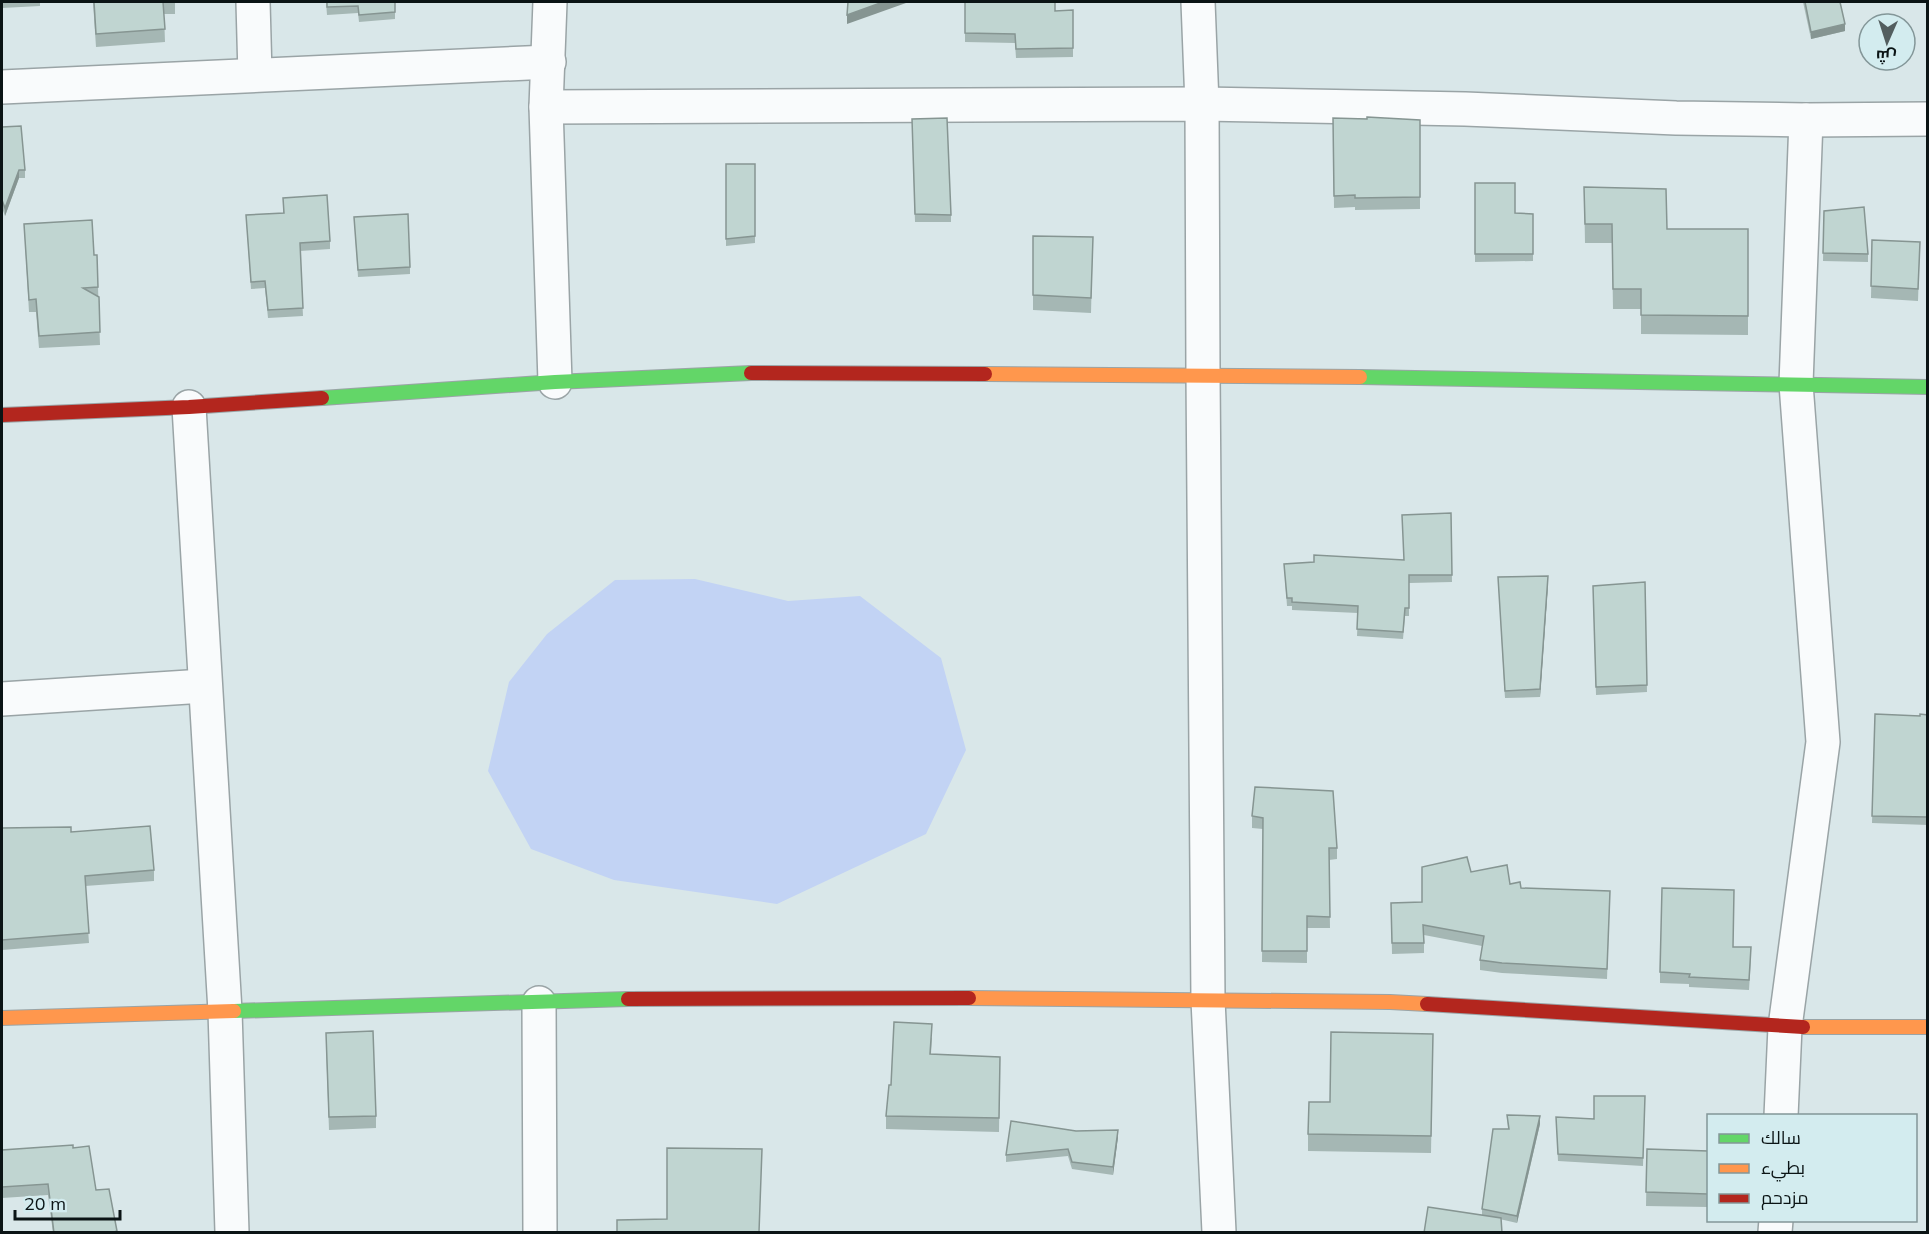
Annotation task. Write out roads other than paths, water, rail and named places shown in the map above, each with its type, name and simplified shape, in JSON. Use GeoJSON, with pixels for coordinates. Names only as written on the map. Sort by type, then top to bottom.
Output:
{"type":"FeatureCollection","features":[{"type":"Feature","properties":{"kind":"street"},"geometry":{"type":"LineString","coordinates":[[253,2],[255,75]]}},
{"type":"Feature","properties":{"kind":"street"},"geometry":{"type":"LineString","coordinates":[[550,2],[546,107],[555,382]]}},
{"type":"Feature","properties":{"kind":"street"},"geometry":{"type":"LineString","coordinates":[[1198,2],[1202,104],[1208,1000],[1219,1233]]}},
{"type":"Feature","properties":{"kind":"street"},"geometry":{"type":"LineString","coordinates":[[2,87],[549,62]]}},
{"type":"Feature","properties":{"kind":"street"},"geometry":{"type":"LineString","coordinates":[[546,107],[1202,104],[1465,109],[1676,118],[1928,119]]}},
{"type":"Feature","properties":{"kind":"street"},"geometry":{"type":"LineString","coordinates":[[1780,1114],[1785,1027],[1822,742],[1796,384],[1806,120]]}},
{"type":"Feature","properties":{"kind":"street"},"geometry":{"type":"LineString","coordinates":[[2,415],[189,407],[555,382],[746,373],[1203,374],[1928,387]]}},
{"type":"Feature","properties":{"kind":"street"},"geometry":{"type":"LineString","coordinates":[[189,407],[204,686],[213,780],[225,1011],[232,1233]]}},
{"type":"Feature","properties":{"kind":"street"},"geometry":{"type":"LineString","coordinates":[[2,699],[204,686]]}},
{"type":"Feature","properties":{"kind":"street"},"geometry":{"type":"LineString","coordinates":[[2,1018],[675,998],[1208,1000],[1390,1002],[1785,1027],[1928,1027]]}},
{"type":"Feature","properties":{"kind":"street"},"geometry":{"type":"LineString","coordinates":[[539,1003],[540,1233]]}},
{"type":"Feature","properties":{"kind":"water"},"geometry":{"type":"Polygon","coordinates":[[[695,579],[788,601],[860,596],[941,658],[966,750],[926,834],[777,904],[614,880],[531,849],[488,771],[509,682],[547,634],[615,580],[695,579]]]}}]}
